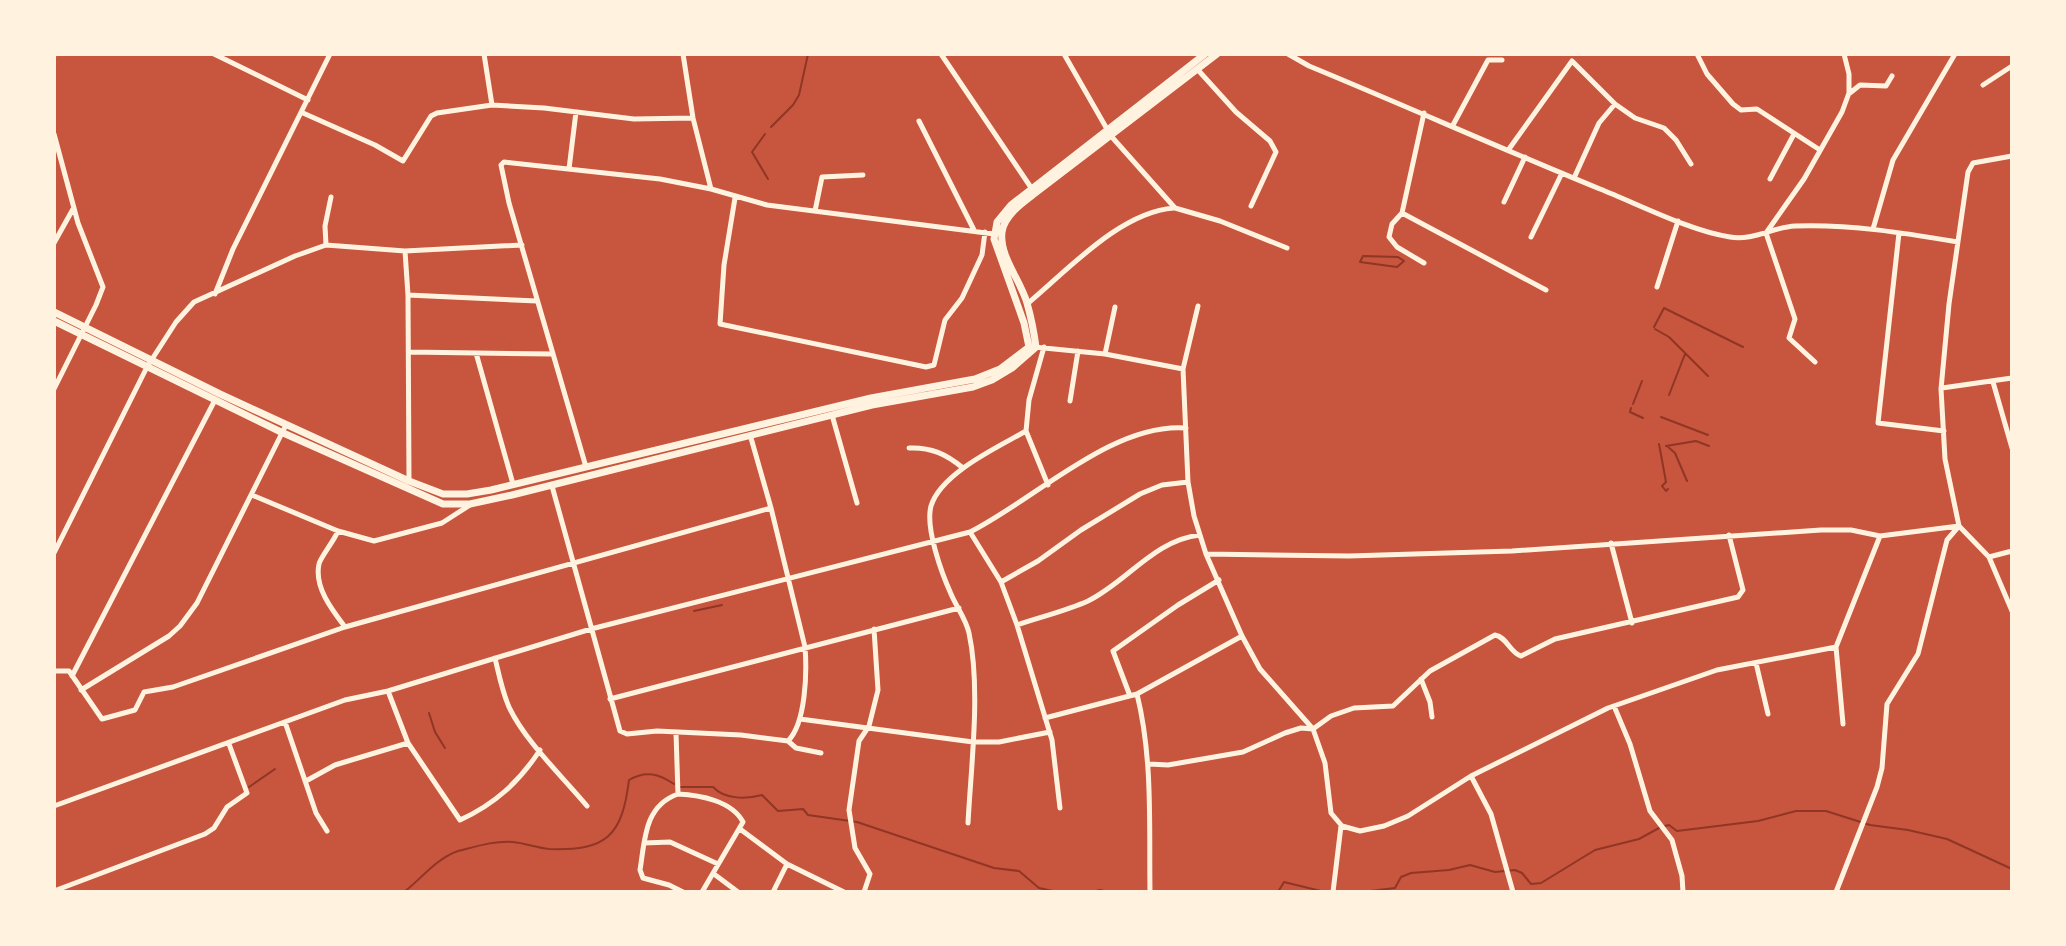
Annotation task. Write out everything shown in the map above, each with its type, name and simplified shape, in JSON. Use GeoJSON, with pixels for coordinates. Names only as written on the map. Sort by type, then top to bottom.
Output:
{"type":"FeatureCollection","features":[{"type":"Feature","properties":{"kind":"main road"},"geometry":{"type":"LineString","coordinates":[[1036,347],[1027,304],[1004,247],[1004,224],[1018,207],[1205,54]]}},
{"type":"Feature","properties":{"kind":"main road"},"geometry":{"type":"LineString","coordinates":[[1036,347],[989,233],[1011,205],[1217,54]]}},
{"type":"Feature","properties":{"kind":"main road"},"geometry":{"type":"LineString","coordinates":[[54,312],[147,367],[443,504],[470,504],[552,486],[832,415],[982,384],[1012,368],[1036,347]]}},
{"type":"Feature","properties":{"kind":"main road"},"geometry":{"type":"LineString","coordinates":[[54,321],[154,360],[217,398]]}},
{"type":"Feature","properties":{"kind":"main road"},"geometry":{"type":"LineString","coordinates":[[283,429],[443,494],[456,495],[586,468],[871,398],[975,379],[1000,369],[1036,347]]}},
{"type":"Feature","properties":{"kind":"street"},"geometry":{"type":"LineString","coordinates":[[214,54],[308,100]]}},
{"type":"Feature","properties":{"kind":"street"},"geometry":{"type":"LineString","coordinates":[[215,294],[233,249],[330,54]]}},
{"type":"Feature","properties":{"kind":"street"},"geometry":{"type":"LineString","coordinates":[[484,54],[492,105]]}},
{"type":"Feature","properties":{"kind":"street"},"geometry":{"type":"LineString","coordinates":[[683,54],[693,118],[711,189]]}},
{"type":"Feature","properties":{"kind":"street"},"geometry":{"type":"LineString","coordinates":[[941,54],[1032,189]]}},
{"type":"Feature","properties":{"kind":"street"},"geometry":{"type":"LineString","coordinates":[[1064,54],[1110,132],[1175,208]]}},
{"type":"Feature","properties":{"kind":"street"},"geometry":{"type":"LineString","coordinates":[[1288,54],[1309,66],[1678,221],[1731,237],[1752,237],[1793,226],[1873,229],[1958,242]]}},
{"type":"Feature","properties":{"kind":"street"},"geometry":{"type":"LineString","coordinates":[[1697,54],[1707,74],[1733,104],[1741,110],[1757,109],[1820,150]]}},
{"type":"Feature","properties":{"kind":"street"},"geometry":{"type":"LineString","coordinates":[[1766,233],[1791,199],[1849,93],[1849,74],[1844,54]]}},
{"type":"Feature","properties":{"kind":"street"},"geometry":{"type":"LineString","coordinates":[[1873,229],[1893,160],[1955,54]]}},
{"type":"Feature","properties":{"kind":"street"},"geometry":{"type":"LineString","coordinates":[[1453,125],[1488,60],[1502,60]]}},
{"type":"Feature","properties":{"kind":"street"},"geometry":{"type":"LineString","coordinates":[[1509,149],[1572,61],[1615,104],[1635,118],[1664,128],[1691,164]]}},
{"type":"Feature","properties":{"kind":"street"},"geometry":{"type":"LineString","coordinates":[[1983,85],[2012,66]]}},
{"type":"Feature","properties":{"kind":"street"},"geometry":{"type":"LineString","coordinates":[[1198,70],[1236,112],[1270,141],[1276,152],[1251,206]]}},
{"type":"Feature","properties":{"kind":"street"},"geometry":{"type":"LineString","coordinates":[[1849,93],[1860,85],[1886,86],[1892,76]]}},
{"type":"Feature","properties":{"kind":"street"},"geometry":{"type":"LineString","coordinates":[[1574,178],[1599,123],[1615,104]]}},
{"type":"Feature","properties":{"kind":"street"},"geometry":{"type":"LineString","coordinates":[[303,113],[403,161],[431,116],[437,113],[492,105],[634,119],[693,118]]}},
{"type":"Feature","properties":{"kind":"street"},"geometry":{"type":"LineString","coordinates":[[569,169],[576,112]]}},
{"type":"Feature","properties":{"kind":"street"},"geometry":{"type":"LineString","coordinates":[[1424,113],[1402,213],[1392,224],[1389,237],[1397,247],[1424,263]]}},
{"type":"Feature","properties":{"kind":"street"},"geometry":{"type":"LineString","coordinates":[[919,121],[974,231]]}},
{"type":"Feature","properties":{"kind":"street"},"geometry":{"type":"LineString","coordinates":[[54,134],[73,208],[102,282],[100,295],[54,389]]}},
{"type":"Feature","properties":{"kind":"street"},"geometry":{"type":"LineString","coordinates":[[1770,179],[1794,134]]}},
{"type":"Feature","properties":{"kind":"street"},"geometry":{"type":"LineString","coordinates":[[2012,156],[1979,161],[1970,166],[1949,304],[1941,389],[1946,469],[1959,526],[1989,557],[2012,611]]}},
{"type":"Feature","properties":{"kind":"street"},"geometry":{"type":"LineString","coordinates":[[1504,202],[1525,157]]}},
{"type":"Feature","properties":{"kind":"street"},"geometry":{"type":"LineString","coordinates":[[586,468],[509,203],[502,164],[660,179],[767,205],[989,233],[978,267],[962,298],[945,320],[934,365],[926,367],[720,324],[724,265],[735,198]]}},
{"type":"Feature","properties":{"kind":"street"},"geometry":{"type":"LineString","coordinates":[[1531,237],[1562,173]]}},
{"type":"Feature","properties":{"kind":"street"},"geometry":{"type":"LineString","coordinates":[[815,211],[822,177],[863,175]]}},
{"type":"Feature","properties":{"kind":"street"},"geometry":{"type":"LineString","coordinates":[[326,245],[325,226],[331,197]]}},
{"type":"Feature","properties":{"kind":"street"},"geometry":{"type":"LineString","coordinates":[[54,243],[73,208]]}},
{"type":"Feature","properties":{"kind":"street"},"geometry":{"type":"LineString","coordinates":[[1027,304],[1116,230],[1153,211],[1175,208],[1220,221],[1287,248]]}},
{"type":"Feature","properties":{"kind":"street"},"geometry":{"type":"LineString","coordinates":[[1402,213],[1546,290]]}},
{"type":"Feature","properties":{"kind":"street"},"geometry":{"type":"LineString","coordinates":[[1657,287],[1678,221]]}},
{"type":"Feature","properties":{"kind":"street"},"geometry":{"type":"LineString","coordinates":[[1766,233],[1795,319],[1789,338],[1815,362]]}},
{"type":"Feature","properties":{"kind":"street"},"geometry":{"type":"LineString","coordinates":[[1899,233],[1878,423],[1944,431]]}},
{"type":"Feature","properties":{"kind":"street"},"geometry":{"type":"LineString","coordinates":[[54,553],[147,367],[186,309],[295,256],[326,245],[405,251],[522,245]]}},
{"type":"Feature","properties":{"kind":"street"},"geometry":{"type":"LineString","coordinates":[[405,251],[409,481]]}},
{"type":"Feature","properties":{"kind":"street"},"geometry":{"type":"LineString","coordinates":[[408,295],[537,301]]}},
{"type":"Feature","properties":{"kind":"street"},"geometry":{"type":"LineString","coordinates":[[1198,306],[1183,369],[1188,482],[1200,535],[1242,636],[1260,669],[1313,729],[1325,763],[1331,813],[1342,826],[1360,831],[1408,816],[1471,776],[1614,706],[1717,670],[1836,647]]}},
{"type":"Feature","properties":{"kind":"street"},"geometry":{"type":"LineString","coordinates":[[1105,354],[1115,307]]}},
{"type":"Feature","properties":{"kind":"street"},"geometry":{"type":"LineString","coordinates":[[1048,485],[1026,431],[1036,347],[1105,354],[1183,369]]}},
{"type":"Feature","properties":{"kind":"street"},"geometry":{"type":"LineString","coordinates":[[1070,401],[1078,351]]}},
{"type":"Feature","properties":{"kind":"street"},"geometry":{"type":"LineString","coordinates":[[409,352],[552,354]]}},
{"type":"Feature","properties":{"kind":"street"},"geometry":{"type":"LineString","coordinates":[[476,353],[513,484]]}},
{"type":"Feature","properties":{"kind":"street"},"geometry":{"type":"LineString","coordinates":[[1941,389],[2012,378]]}},
{"type":"Feature","properties":{"kind":"street"},"geometry":{"type":"LineString","coordinates":[[1993,382],[2012,448]]}},
{"type":"Feature","properties":{"kind":"street"},"geometry":{"type":"LineString","coordinates":[[72,676],[217,398]]}},
{"type":"Feature","properties":{"kind":"street"},"geometry":{"type":"LineString","coordinates":[[832,415],[857,503]]}},
{"type":"Feature","properties":{"kind":"street"},"geometry":{"type":"LineString","coordinates":[[54,806],[331,705],[388,691],[591,629],[970,532],[1132,435],[1166,426],[1186,428]]}},
{"type":"Feature","properties":{"kind":"street"},"geometry":{"type":"LineString","coordinates":[[81,690],[180,626],[197,603],[283,429]]}},
{"type":"Feature","properties":{"kind":"street"},"geometry":{"type":"LineString","coordinates":[[968,823],[973,742],[972,660],[969,634],[949,590],[934,541],[930,524],[932,504],[963,468],[1026,431]]}},
{"type":"Feature","properties":{"kind":"street"},"geometry":{"type":"LineString","coordinates":[[751,438],[805,647],[800,719],[788,741]]}},
{"type":"Feature","properties":{"kind":"street"},"geometry":{"type":"LineString","coordinates":[[909,448],[921,447],[940,452],[963,468]]}},
{"type":"Feature","properties":{"kind":"street"},"geometry":{"type":"LineString","coordinates":[[1001,582],[1140,494],[1162,485],[1188,482]]}},
{"type":"Feature","properties":{"kind":"street"},"geometry":{"type":"LineString","coordinates":[[552,486],[618,727],[624,733],[741,735],[788,741],[796,748],[821,753]]}},
{"type":"Feature","properties":{"kind":"street"},"geometry":{"type":"LineString","coordinates":[[252,495],[362,539],[388,539],[450,520],[470,504]]}},
{"type":"Feature","properties":{"kind":"street"},"geometry":{"type":"LineString","coordinates":[[54,671],[69,671],[102,719],[135,710],[144,692],[173,687],[345,627],[771,508]]}},
{"type":"Feature","properties":{"kind":"street"},"geometry":{"type":"LineString","coordinates":[[1206,554],[1512,551],[1729,535],[1851,530],[1880,536],[1959,526]]}},
{"type":"Feature","properties":{"kind":"street"},"geometry":{"type":"LineString","coordinates":[[1836,892],[1882,768],[1887,704],[1918,654],[1947,540],[1959,526]]}},
{"type":"Feature","properties":{"kind":"street"},"geometry":{"type":"LineString","coordinates":[[338,531],[328,552],[321,558],[319,569],[324,595],[345,627]]}},
{"type":"Feature","properties":{"kind":"street"},"geometry":{"type":"LineString","coordinates":[[970,532],[1001,582],[1017,625],[1050,732],[1060,808]]}},
{"type":"Feature","properties":{"kind":"street"},"geometry":{"type":"LineString","coordinates":[[1017,625],[1089,601],[1162,548],[1184,537],[1200,535]]}},
{"type":"Feature","properties":{"kind":"street"},"geometry":{"type":"LineString","coordinates":[[1149,764],[1168,765],[1243,752],[1301,728],[1313,729],[1331,716],[1354,708],[1393,706],[1446,660],[1495,635],[1521,656],[1555,639],[1738,597],[1742,594],[1729,535]]}},
{"type":"Feature","properties":{"kind":"street"},"geometry":{"type":"LineString","coordinates":[[1843,724],[1836,647],[1880,536]]}},
{"type":"Feature","properties":{"kind":"street"},"geometry":{"type":"LineString","coordinates":[[1611,543],[1632,623]]}},
{"type":"Feature","properties":{"kind":"street"},"geometry":{"type":"LineString","coordinates":[[1989,557],[2012,551]]}},
{"type":"Feature","properties":{"kind":"street"},"geometry":{"type":"LineString","coordinates":[[1130,696],[1113,651],[1219,580]]}},
{"type":"Feature","properties":{"kind":"street"},"geometry":{"type":"LineString","coordinates":[[610,699],[959,608]]}},
{"type":"Feature","properties":{"kind":"street"},"geometry":{"type":"LineString","coordinates":[[864,892],[870,874],[855,848],[849,810],[859,741],[869,726],[878,690],[874,629]]}},
{"type":"Feature","properties":{"kind":"street"},"geometry":{"type":"LineString","coordinates":[[1045,718],[1137,694],[1242,636]]}},
{"type":"Feature","properties":{"kind":"street"},"geometry":{"type":"LineString","coordinates":[[495,658],[510,709],[587,806]]}},
{"type":"Feature","properties":{"kind":"street"},"geometry":{"type":"LineString","coordinates":[[1756,663],[1768,714]]}},
{"type":"Feature","properties":{"kind":"street"},"geometry":{"type":"LineString","coordinates":[[1421,679],[1432,717]]}},
{"type":"Feature","properties":{"kind":"street"},"geometry":{"type":"LineString","coordinates":[[388,691],[408,743],[460,820],[483,810],[523,776],[540,750]]}},
{"type":"Feature","properties":{"kind":"street"},"geometry":{"type":"LineString","coordinates":[[1137,694],[1146,730],[1149,764],[1150,892]]}},
{"type":"Feature","properties":{"kind":"street"},"geometry":{"type":"LineString","coordinates":[[1614,706],[1630,744],[1650,811],[1672,840],[1683,892]]}},
{"type":"Feature","properties":{"kind":"street"},"geometry":{"type":"LineString","coordinates":[[800,719],[973,742],[999,742],[1050,732]]}},
{"type":"Feature","properties":{"kind":"street"},"geometry":{"type":"LineString","coordinates":[[285,722],[316,813],[327,831]]}},
{"type":"Feature","properties":{"kind":"street"},"geometry":{"type":"LineString","coordinates":[[676,733],[678,794]]}},
{"type":"Feature","properties":{"kind":"street"},"geometry":{"type":"LineString","coordinates":[[306,781],[335,765],[408,743]]}},
{"type":"Feature","properties":{"kind":"street"},"geometry":{"type":"LineString","coordinates":[[54,891],[67,890],[214,828],[227,807],[247,793],[229,744]]}},
{"type":"Feature","properties":{"kind":"street"},"geometry":{"type":"LineString","coordinates":[[1471,776],[1491,814],[1513,892]]}},
{"type":"Feature","properties":{"kind":"street"},"geometry":{"type":"LineString","coordinates":[[683,892],[641,875],[649,817],[660,804],[678,794],[709,798],[742,818],[740,829],[702,892]]}},
{"type":"Feature","properties":{"kind":"street"},"geometry":{"type":"LineString","coordinates":[[1333,892],[1342,826]]}},
{"type":"Feature","properties":{"kind":"street"},"geometry":{"type":"LineString","coordinates":[[740,829],[787,864],[844,892]]}},
{"type":"Feature","properties":{"kind":"street"},"geometry":{"type":"LineString","coordinates":[[644,843],[670,842],[718,864]]}},
{"type":"Feature","properties":{"kind":"street"},"geometry":{"type":"LineString","coordinates":[[718,864],[714,875],[738,892]]}},
{"type":"Feature","properties":{"kind":"street"},"geometry":{"type":"LineString","coordinates":[[773,892],[787,864]]}},
{"type":"Feature","properties":{"kind":"waterway"},"geometry":{"type":"LineString","coordinates":[[771,127],[799,95],[808,54]]}},
{"type":"Feature","properties":{"kind":"waterway"},"geometry":{"type":"LineString","coordinates":[[765,134],[752,152],[768,179]]}},
{"type":"Feature","properties":{"kind":"waterway"},"geometry":{"type":"LineString","coordinates":[[1363,256],[1398,257],[1404,261],[1397,267],[1360,262],[1363,256]]}},
{"type":"Feature","properties":{"kind":"waterway"},"geometry":{"type":"LineString","coordinates":[[1654,327],[1664,308],[1743,347]]}},
{"type":"Feature","properties":{"kind":"waterway"},"geometry":{"type":"LineString","coordinates":[[1655,329],[1669,337],[1708,376]]}},
{"type":"Feature","properties":{"kind":"waterway"},"geometry":{"type":"LineString","coordinates":[[1669,395],[1685,354]]}},
{"type":"Feature","properties":{"kind":"waterway"},"geometry":{"type":"LineString","coordinates":[[1633,404],[1642,381]]}},
{"type":"Feature","properties":{"kind":"waterway"},"geometry":{"type":"LineString","coordinates":[[1631,408],[1630,412],[1643,418]]}},
{"type":"Feature","properties":{"kind":"waterway"},"geometry":{"type":"LineString","coordinates":[[1661,417],[1708,435]]}},
{"type":"Feature","properties":{"kind":"waterway"},"geometry":{"type":"LineString","coordinates":[[1666,446],[1696,441],[1709,446]]}},
{"type":"Feature","properties":{"kind":"waterway"},"geometry":{"type":"LineString","coordinates":[[1659,444],[1666,482],[1662,486],[1666,491],[1668,489]]}},
{"type":"Feature","properties":{"kind":"waterway"},"geometry":{"type":"LineString","coordinates":[[1667,446],[1675,453],[1687,481]]}},
{"type":"Feature","properties":{"kind":"waterway"},"geometry":{"type":"LineString","coordinates":[[694,611],[722,605]]}},
{"type":"Feature","properties":{"kind":"waterway"},"geometry":{"type":"LineString","coordinates":[[429,713],[435,732],[445,748]]}},
{"type":"Feature","properties":{"kind":"waterway"},"geometry":{"type":"LineString","coordinates":[[249,787],[275,769]]}},
{"type":"Feature","properties":{"kind":"waterway"},"geometry":{"type":"LineString","coordinates":[[404,892],[443,859],[458,851],[506,842],[549,849],[569,849],[598,843],[616,827],[622,815],[629,780],[652,774],[674,784]]}},
{"type":"Feature","properties":{"kind":"waterway"},"geometry":{"type":"LineString","coordinates":[[680,787],[713,787],[736,797],[762,795],[778,811],[803,809],[808,815],[857,822],[994,868],[1019,871],[1039,888],[1057,892]]}},
{"type":"Feature","properties":{"kind":"waterway"},"geometry":{"type":"LineString","coordinates":[[1665,826],[1669,825],[1677,831],[1758,821],[1796,811],[1826,811],[1870,825],[1947,839],[2012,869]]}},
{"type":"Feature","properties":{"kind":"waterway"},"geometry":{"type":"LineString","coordinates":[[1362,892],[1395,888],[1401,877],[1411,873],[1470,865],[1495,872],[1515,870],[1531,884],[1541,883],[1595,850],[1639,839],[1659,828]]}},
{"type":"Feature","properties":{"kind":"waterway"},"geometry":{"type":"LineString","coordinates":[[1278,892],[1284,882],[1325,892]]}},
{"type":"Feature","properties":{"kind":"waterway"},"geometry":{"type":"LineString","coordinates":[[1092,892],[1108,892]]}}]}
